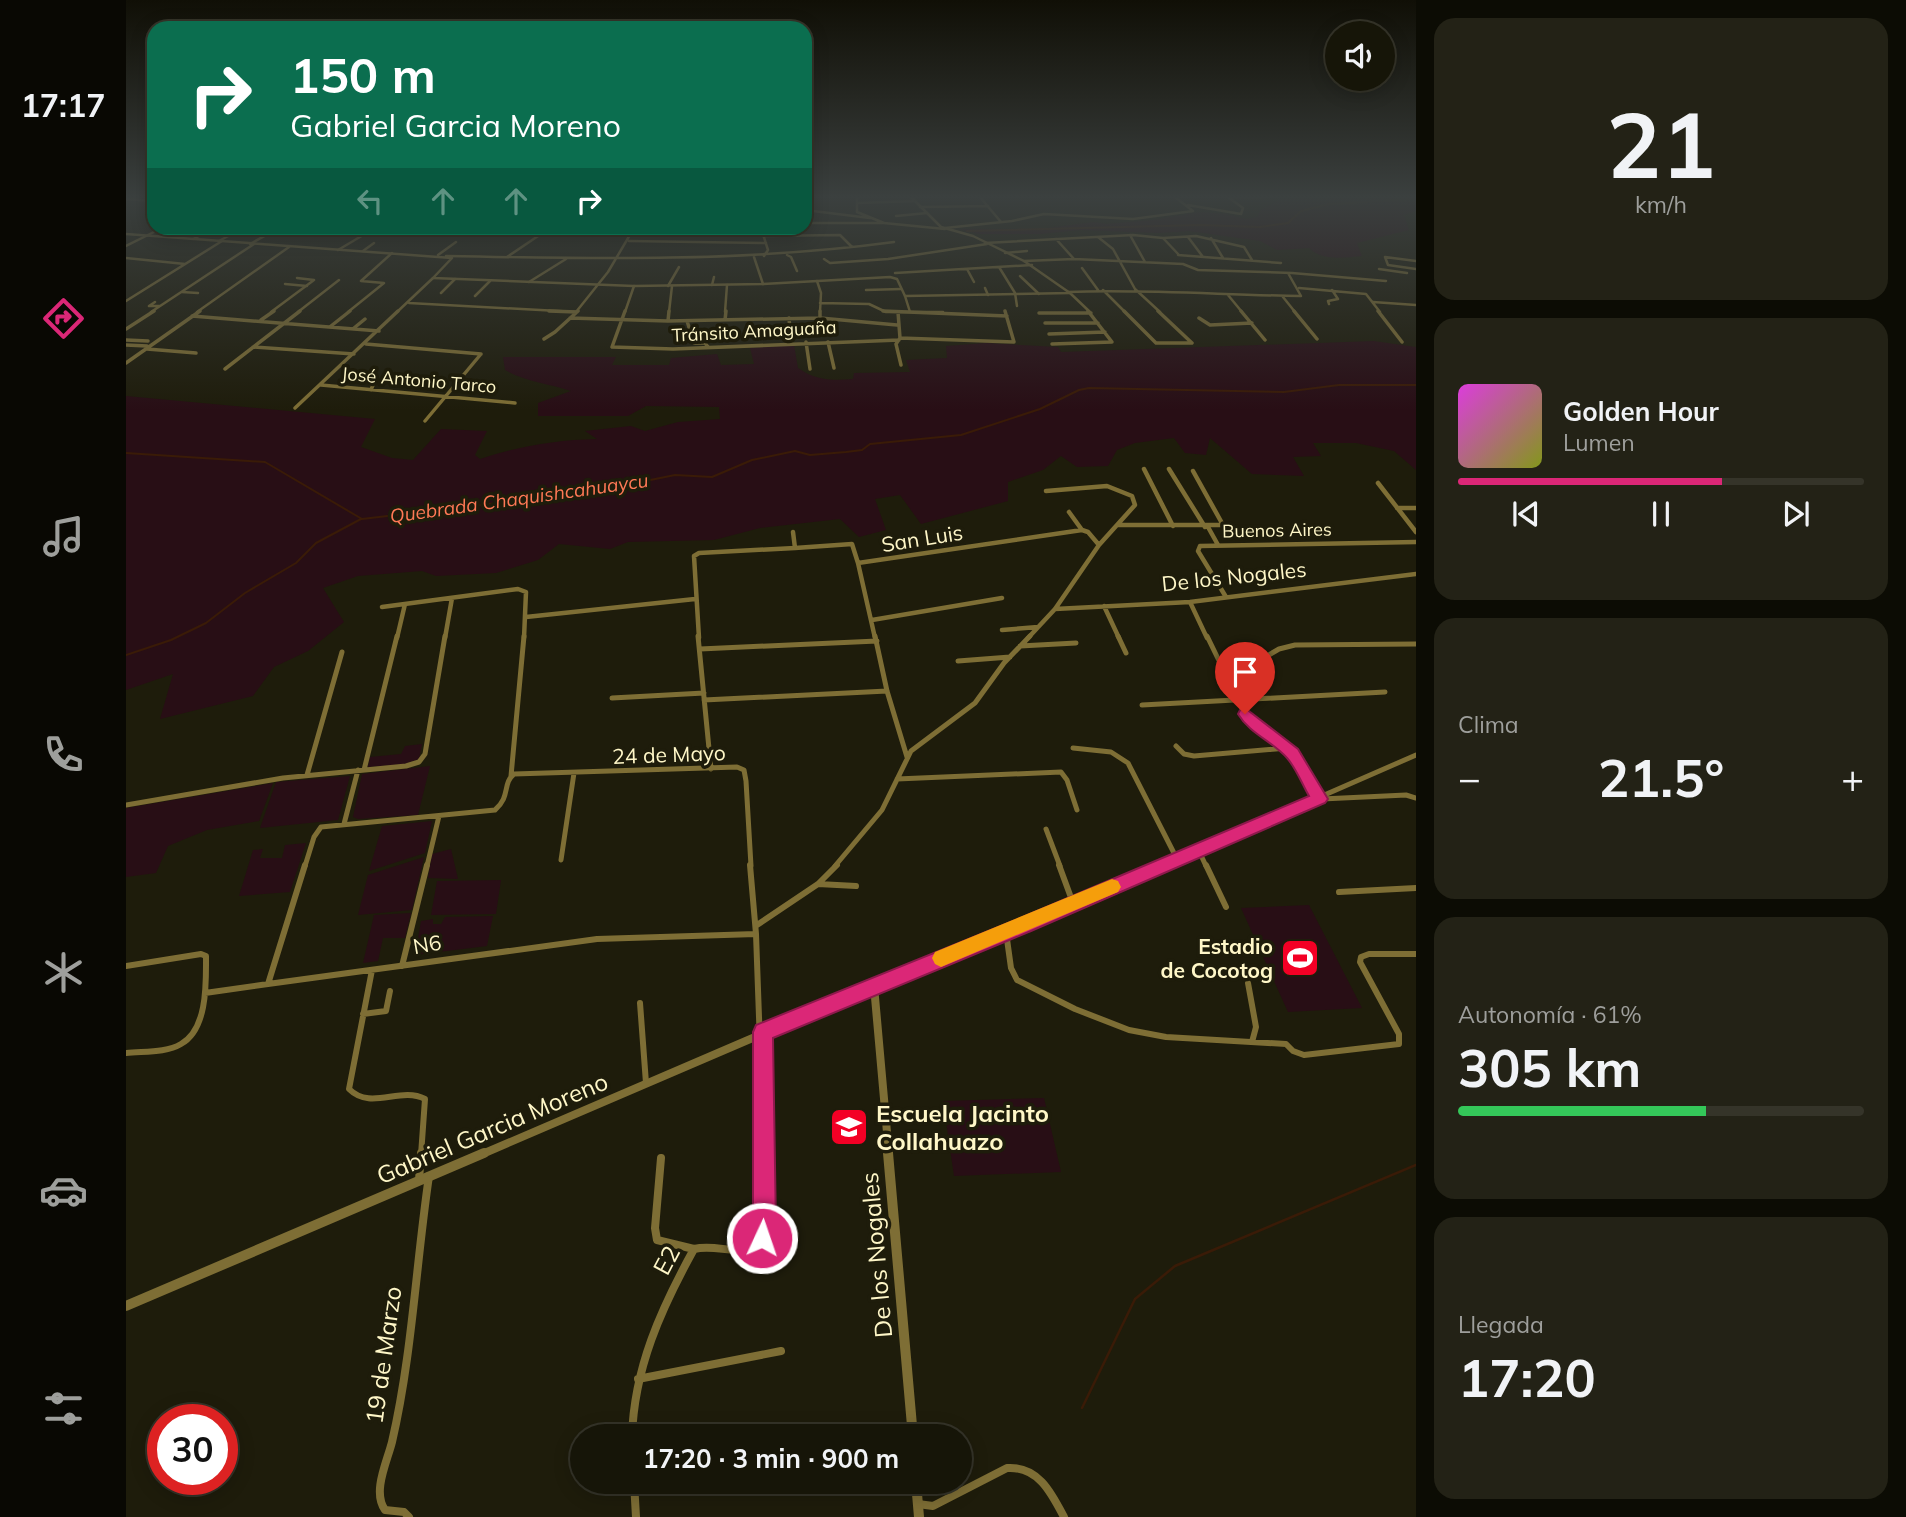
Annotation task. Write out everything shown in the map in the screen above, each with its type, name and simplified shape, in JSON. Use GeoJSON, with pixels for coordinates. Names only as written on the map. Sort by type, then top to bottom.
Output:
{"type":"FeatureCollection","features":[{"type":"Feature","properties":{"kind":"street"},"geometry":{"type":"LineString","coordinates":[[126,301],[179,268]]}},
{"type":"Feature","properties":{"kind":"street"},"geometry":{"type":"LineString","coordinates":[[126,329],[217,268]]}},
{"type":"Feature","properties":{"kind":"street"},"geometry":{"type":"LineString","coordinates":[[126,363],[147,345],[260,268]]}},
{"type":"Feature","properties":{"kind":"street"},"geometry":{"type":"LineString","coordinates":[[331,326],[384,283],[361,281],[360,279],[374,268]]}},
{"type":"Feature","properties":{"kind":"street"},"geometry":{"type":"LineString","coordinates":[[295,408],[409,303],[443,268]]}},
{"type":"Feature","properties":{"kind":"street"},"geometry":{"type":"LineString","coordinates":[[529,282],[553,268]]}},
{"type":"Feature","properties":{"kind":"street"},"geometry":{"type":"LineString","coordinates":[[544,339],[577,312],[610,268]]}},
{"type":"Feature","properties":{"kind":"street"},"geometry":{"type":"LineString","coordinates":[[668,321],[670,286],[678,268]]}},
{"type":"Feature","properties":{"kind":"street"},"geometry":{"type":"LineString","coordinates":[[758,268],[763,284]]}},
{"type":"Feature","properties":{"kind":"street"},"geometry":{"type":"LineString","coordinates":[[891,268],[910,312]]}},
{"type":"Feature","properties":{"kind":"street"},"geometry":{"type":"LineString","coordinates":[[433,278],[596,286],[727,285],[986,268]]}},
{"type":"Feature","properties":{"kind":"street"},"geometry":{"type":"LineString","coordinates":[[999,268],[1015,293],[1013,295],[1017,306]]}},
{"type":"Feature","properties":{"kind":"street"},"geometry":{"type":"LineString","coordinates":[[1036,268],[1069,292],[1091,313],[1112,341],[1052,344]]}},
{"type":"Feature","properties":{"kind":"street"},"geometry":{"type":"LineString","coordinates":[[1082,268],[1098,290]]}},
{"type":"Feature","properties":{"kind":"street"},"geometry":{"type":"LineString","coordinates":[[1103,290],[1151,340],[1158,344],[1192,343],[1135,289],[1124,268]]}},
{"type":"Feature","properties":{"kind":"street"},"geometry":{"type":"LineString","coordinates":[[1192,268],[1264,276],[1287,273],[1386,281]]}},
{"type":"Feature","properties":{"kind":"street"},"geometry":{"type":"LineString","coordinates":[[905,296],[1013,295],[1135,289],[1172,294],[1301,296],[1299,288],[1284,268]]}},
{"type":"Feature","properties":{"kind":"street"},"geometry":{"type":"LineString","coordinates":[[1379,270],[1407,274],[1405,268],[1416,269]]}},
{"type":"Feature","properties":{"kind":"street"},"geometry":{"type":"LineString","coordinates":[[967,269],[974,282]]}},
{"type":"Feature","properties":{"kind":"street"},"geometry":{"type":"LineString","coordinates":[[1020,276],[1039,294]]}},
{"type":"Feature","properties":{"kind":"street"},"geometry":{"type":"LineString","coordinates":[[712,285],[714,277]]}},
{"type":"Feature","properties":{"kind":"street"},"geometry":{"type":"LineString","coordinates":[[260,321],[314,280],[297,278]]}},
{"type":"Feature","properties":{"kind":"street"},"geometry":{"type":"LineString","coordinates":[[442,293],[455,279]]}},
{"type":"Feature","properties":{"kind":"street"},"geometry":{"type":"LineString","coordinates":[[225,369],[339,280]]}},
{"type":"Feature","properties":{"kind":"street"},"geometry":{"type":"LineString","coordinates":[[475,296],[490,281]]}},
{"type":"Feature","properties":{"kind":"street"},"geometry":{"type":"LineString","coordinates":[[817,281],[821,293],[820,318]]}},
{"type":"Feature","properties":{"kind":"street"},"geometry":{"type":"LineString","coordinates":[[1154,283],[1158,290]]}},
{"type":"Feature","properties":{"kind":"street"},"geometry":{"type":"LineString","coordinates":[[285,284],[306,286]]}},
{"type":"Feature","properties":{"kind":"street"},"geometry":{"type":"LineString","coordinates":[[725,320],[727,285]]}},
{"type":"Feature","properties":{"kind":"street"},"geometry":{"type":"LineString","coordinates":[[621,320],[634,286]]}},
{"type":"Feature","properties":{"kind":"street"},"geometry":{"type":"LineString","coordinates":[[985,288],[988,295]]}},
{"type":"Feature","properties":{"kind":"street"},"geometry":{"type":"LineString","coordinates":[[1299,288],[1364,293],[1402,342]]}},
{"type":"Feature","properties":{"kind":"street"},"geometry":{"type":"LineString","coordinates":[[866,290],[901,289]]}},
{"type":"Feature","properties":{"kind":"street"},"geometry":{"type":"LineString","coordinates":[[1329,304],[1328,301],[1338,299],[1332,290]]}},
{"type":"Feature","properties":{"kind":"street"},"geometry":{"type":"LineString","coordinates":[[182,292],[198,293]]}},
{"type":"Feature","properties":{"kind":"street"},"geometry":{"type":"LineString","coordinates":[[1228,295],[1265,340]]}},
{"type":"Feature","properties":{"kind":"street"},"geometry":{"type":"LineString","coordinates":[[1283,297],[1317,339]]}},
{"type":"Feature","properties":{"kind":"street"},"geometry":{"type":"LineString","coordinates":[[142,310],[155,302]]}},
{"type":"Feature","properties":{"kind":"street"},"geometry":{"type":"LineString","coordinates":[[1373,302],[1416,305]]}},
{"type":"Feature","properties":{"kind":"street"},"geometry":{"type":"LineString","coordinates":[[409,303],[577,312]]}},
{"type":"Feature","properties":{"kind":"street"},"geometry":{"type":"LineString","coordinates":[[820,303],[876,305],[881,312],[1007,316],[1005,310]]}},
{"type":"Feature","properties":{"kind":"street"},"geometry":{"type":"LineString","coordinates":[[149,306],[160,306]]}},
{"type":"Feature","properties":{"kind":"street"},"geometry":{"type":"LineString","coordinates":[[898,312],[899,339],[896,344],[901,365]]}},
{"type":"Feature","properties":{"kind":"street"},"geometry":{"type":"LineString","coordinates":[[1039,313],[1091,313]]}},
{"type":"Feature","properties":{"kind":"street"},"geometry":{"type":"LineString","coordinates":[[186,315],[379,331]]}},
{"type":"Feature","properties":{"kind":"street","name":"Tránsito Amaguaña"},"geometry":{"type":"LineString","coordinates":[[621,320],[611,346],[651,350],[899,339],[1014,342],[1007,316]]}},
{"type":"Feature","properties":{"kind":"street"},"geometry":{"type":"LineString","coordinates":[[353,329],[365,318]]}},
{"type":"Feature","properties":{"kind":"street"},"geometry":{"type":"LineString","coordinates":[[570,318],[668,321],[820,318],[897,325]]}},
{"type":"Feature","properties":{"kind":"street"},"geometry":{"type":"LineString","coordinates":[[789,318],[791,343]]}},
{"type":"Feature","properties":{"kind":"street"},"geometry":{"type":"LineString","coordinates":[[1199,318],[1209,326],[1252,323]]}},
{"type":"Feature","properties":{"kind":"street"},"geometry":{"type":"LineString","coordinates":[[687,321],[694,343],[704,343],[708,347]]}},
{"type":"Feature","properties":{"kind":"street"},"geometry":{"type":"LineString","coordinates":[[1045,323],[1098,323]]}},
{"type":"Feature","properties":{"kind":"street"},"geometry":{"type":"LineString","coordinates":[[1049,334],[1105,332]]}},
{"type":"Feature","properties":{"kind":"street"},"geometry":{"type":"LineString","coordinates":[[126,342],[196,353]]}},
{"type":"Feature","properties":{"kind":"street"},"geometry":{"type":"LineString","coordinates":[[806,342],[810,369]]}},
{"type":"Feature","properties":{"kind":"street"},"geometry":{"type":"LineString","coordinates":[[828,342],[834,368]]}},
{"type":"Feature","properties":{"kind":"street"},"geometry":{"type":"LineString","coordinates":[[365,344],[481,354],[425,421]]}},
{"type":"Feature","properties":{"kind":"street"},"geometry":{"type":"LineString","coordinates":[[253,347],[354,355]]}},
{"type":"Feature","properties":{"kind":"street"},"geometry":{"type":"LineString","coordinates":[[356,388],[374,375]]}},
{"type":"Feature","properties":{"kind":"street"},"geometry":{"type":"LineString","coordinates":[[367,382],[373,385],[371,390]]}},
{"type":"Feature","properties":{"kind":"street","name":"José Antonio Tarco"},"geometry":{"type":"LineString","coordinates":[[321,385],[515,403]]}},
{"type":"Feature","properties":{"kind":"street"},"geometry":{"type":"LineString","coordinates":[[1169,469],[1218,545]]}},
{"type":"Feature","properties":{"kind":"street"},"geometry":{"type":"LineString","coordinates":[[1144,470],[1173,526]]}},
{"type":"Feature","properties":{"kind":"street"},"geometry":{"type":"LineString","coordinates":[[1118,525],[1222,525],[1193,471]]}},
{"type":"Feature","properties":{"kind":"street"},"geometry":{"type":"LineString","coordinates":[[1378,483],[1416,532]]}},
{"type":"Feature","properties":{"kind":"street"},"geometry":{"type":"LineString","coordinates":[[757,925],[818,884],[853,848],[882,810],[907,757],[917,746],[975,703],[1010,657],[1055,609],[1099,544],[1135,505],[1132,496],[1121,488],[1107,486],[1046,491]]}},
{"type":"Feature","properties":{"kind":"street"},"geometry":{"type":"LineString","coordinates":[[1397,508],[1416,508]]}},
{"type":"Feature","properties":{"kind":"street"},"geometry":{"type":"LineString","coordinates":[[1069,512],[1082,530],[1090,533],[1099,544]]}},
{"type":"Feature","properties":{"kind":"street","name":"San Luis"},"geometry":{"type":"LineString","coordinates":[[907,757],[887,691],[858,564],[1082,530]]}},
{"type":"Feature","properties":{"kind":"street"},"geometry":{"type":"LineString","coordinates":[[793,532],[795,548]]}},
{"type":"Feature","properties":{"kind":"street","name":"Buenos Aires"},"geometry":{"type":"LineString","coordinates":[[1226,597],[1197,549],[1202,545],[1416,542]]}},
{"type":"Feature","properties":{"kind":"street"},"geometry":{"type":"LineString","coordinates":[[711,768],[693,558],[696,554],[852,544],[858,564]]}},
{"type":"Feature","properties":{"kind":"street","name":"De los Nogales"},"geometry":{"type":"LineString","coordinates":[[1055,609],[1190,602],[1416,574]]}},
{"type":"Feature","properties":{"kind":"street"},"geometry":{"type":"LineString","coordinates":[[268,984],[314,837],[321,827],[499,808],[505,802],[511,776],[526,592],[522,590],[382,607]]}},
{"type":"Feature","properties":{"kind":"street"},"geometry":{"type":"LineString","coordinates":[[126,805],[307,775],[411,765],[422,759],[452,598]]}},
{"type":"Feature","properties":{"kind":"street"},"geometry":{"type":"LineString","coordinates":[[872,620],[1002,598]]}},
{"type":"Feature","properties":{"kind":"street"},"geometry":{"type":"LineString","coordinates":[[526,617],[695,599]]}},
{"type":"Feature","properties":{"kind":"street"},"geometry":{"type":"LineString","coordinates":[[1190,602],[1248,719],[1287,747],[1319,799],[1406,795],[1416,798]]}},
{"type":"Feature","properties":{"kind":"street"},"geometry":{"type":"LineString","coordinates":[[344,824],[364,770],[405,604]]}},
{"type":"Feature","properties":{"kind":"street"},"geometry":{"type":"LineString","coordinates":[[1104,606],[1126,653]]}},
{"type":"Feature","properties":{"kind":"street"},"geometry":{"type":"LineString","coordinates":[[1002,630],[1038,627]]}},
{"type":"Feature","properties":{"kind":"street"},"geometry":{"type":"LineString","coordinates":[[700,649],[877,642]]}},
{"type":"Feature","properties":{"kind":"street"},"geometry":{"type":"LineString","coordinates":[[1020,646],[1076,643]]}},
{"type":"Feature","properties":{"kind":"street"},"geometry":{"type":"LineString","coordinates":[[1219,663],[1267,656],[1295,645],[1416,644]]}},
{"type":"Feature","properties":{"kind":"street"},"geometry":{"type":"LineString","coordinates":[[307,775],[342,652]]}},
{"type":"Feature","properties":{"kind":"street"},"geometry":{"type":"LineString","coordinates":[[958,661],[1010,657]]}},
{"type":"Feature","properties":{"kind":"street"},"geometry":{"type":"LineString","coordinates":[[704,700],[887,691]]}},
{"type":"Feature","properties":{"kind":"street"},"geometry":{"type":"LineString","coordinates":[[1142,705],[1385,692]]}},
{"type":"Feature","properties":{"kind":"street"},"geometry":{"type":"LineString","coordinates":[[612,698],[704,693]]}},
{"type":"Feature","properties":{"kind":"street"},"geometry":{"type":"LineString","coordinates":[[1176,746],[1184,754],[1194,756],[1287,747]]}},
{"type":"Feature","properties":{"kind":"street"},"geometry":{"type":"LineString","coordinates":[[1073,748],[1113,754],[1127,761],[1143,786],[1158,823],[1178,859]]}},
{"type":"Feature","properties":{"kind":"street","name":"Gabriel Garcia Moreno"},"geometry":{"type":"LineString","coordinates":[[126,1306],[763,1032],[1199,851],[1416,755]]}},
{"type":"Feature","properties":{"kind":"street","name":"24 de Mayo"},"geometry":{"type":"LineString","coordinates":[[511,776],[737,767],[745,772],[763,1032]]}},
{"type":"Feature","properties":{"kind":"street"},"geometry":{"type":"LineString","coordinates":[[897,779],[1061,772],[1067,780],[1077,810]]}},
{"type":"Feature","properties":{"kind":"street"},"geometry":{"type":"LineString","coordinates":[[561,860],[574,773]]}},
{"type":"Feature","properties":{"kind":"street"},"geometry":{"type":"LineString","coordinates":[[402,966],[439,816]]}},
{"type":"Feature","properties":{"kind":"street"},"geometry":{"type":"LineString","coordinates":[[1046,830],[1073,903]]}},
{"type":"Feature","properties":{"kind":"street"},"geometry":{"type":"LineString","coordinates":[[1199,851],[1226,907]]}},
{"type":"Feature","properties":{"kind":"street"},"geometry":{"type":"LineString","coordinates":[[818,884],[856,886]]}},
{"type":"Feature","properties":{"kind":"street"},"geometry":{"type":"LineString","coordinates":[[1339,892],[1416,888]]}},
{"type":"Feature","properties":{"kind":"street"},"geometry":{"type":"LineString","coordinates":[[1006,932],[1013,975],[1027,987],[1052,999],[1129,1030],[1166,1037],[1286,1044],[1293,1051],[1304,1055],[1399,1044],[1399,1034],[1360,962],[1361,957],[1369,954],[1416,954]]}},
{"type":"Feature","properties":{"kind":"street","name":"N6"},"geometry":{"type":"LineString","coordinates":[[205,993],[483,952],[597,939],[757,934]]}},
{"type":"Feature","properties":{"kind":"street"},"geometry":{"type":"LineString","coordinates":[[126,966],[201,954],[206,956],[205,993],[199,1018],[189,1037],[182,1043],[126,1053]]}},
{"type":"Feature","properties":{"kind":"street"},"geometry":{"type":"LineString","coordinates":[[372,970],[349,1089],[356,1097],[368,1099],[418,1094],[425,1100],[419,1180]]}},
{"type":"Feature","properties":{"kind":"street"},"geometry":{"type":"LineString","coordinates":[[1248,984],[1256,1027],[1252,1042]]}},
{"type":"Feature","properties":{"kind":"street","name":"De los Nogales"},"geometry":{"type":"LineString","coordinates":[[874,985],[911,1424]]}},
{"type":"Feature","properties":{"kind":"street"},"geometry":{"type":"LineString","coordinates":[[363,1014],[386,1011],[390,991]]}},
{"type":"Feature","properties":{"kind":"street"},"geometry":{"type":"LineString","coordinates":[[640,1003],[646,1083]]}},
{"type":"Feature","properties":{"kind":"street","name":"E2"},"geometry":{"type":"LineString","coordinates":[[632,1424],[638,1379],[646,1352],[694,1249],[701,1247],[749,1250],[758,1245],[762,1238],[765,1228],[763,1032]]}},
{"type":"Feature","properties":{"kind":"street"},"geometry":{"type":"LineString","coordinates":[[661,1158],[655,1228],[657,1240],[694,1249]]}},
{"type":"Feature","properties":{"kind":"street","name":"19 de Marzo"},"geometry":{"type":"LineString","coordinates":[[409,1517],[404,1512],[393,1514],[384,1510],[381,1506],[381,1487],[393,1437],[429,1176]]}},
{"type":"Feature","properties":{"kind":"street"},"geometry":{"type":"LineString","coordinates":[[638,1379],[781,1350]]}},
{"type":"Feature","properties":{"kind":"street"},"geometry":{"type":"LineString","coordinates":[[918,1504],[933,1506],[986,1478],[1018,1466],[1031,1470],[1044,1483],[1064,1517]]}},
{"type":"Feature","properties":{"kind":"street"},"geometry":{"type":"LineString","coordinates":[[635,1494],[636,1517]]}},
{"type":"Feature","properties":{"kind":"street"},"geometry":{"type":"LineString","coordinates":[[917,1494],[919,1517]]}},
{"type":"Feature","properties":{"kind":"shaded area"},"geometry":{"type":"Polygon","coordinates":[[[1374,341],[1416,347],[1416,470],[1394,451],[1356,443],[1313,443],[1321,456],[1293,457],[1304,476],[1252,474],[1210,438],[1206,455],[1185,453],[1174,438],[1135,443],[1117,450],[1108,466],[1077,467],[1061,456],[1043,470],[1008,482],[1008,501],[921,524],[900,495],[875,499],[886,530],[859,537],[840,519],[760,528],[714,540],[628,542],[610,549],[559,544],[538,560],[496,573],[436,576],[422,571],[358,576],[323,588],[344,622],[308,651],[274,667],[253,696],[160,719],[173,674],[126,690],[126,396],[375,419],[361,447],[392,458],[413,460],[441,429],[487,431],[475,455],[480,459],[538,444],[597,439],[585,431],[631,426],[645,431],[678,422],[720,419],[719,407],[646,406],[628,416],[538,416],[538,403],[571,391],[529,380],[505,370],[503,357],[616,357],[612,365],[669,365],[671,358],[717,354],[721,365],[754,364],[750,348],[794,345],[798,368],[817,377],[838,380],[853,379],[854,373],[910,372],[906,360],[947,358],[946,346],[986,343],[1058,347],[1061,352],[1374,341]]]}},
{"type":"Feature","properties":{"kind":"shaded area"},"geometry":{"type":"Polygon","coordinates":[[[422,744],[419,759],[405,764],[368,767],[370,757],[401,754],[405,746],[422,744]]]}},
{"type":"Feature","properties":{"kind":"shaded area"},"geometry":{"type":"Polygon","coordinates":[[[430,766],[418,815],[358,819],[353,817],[362,774],[430,766]]]}},
{"type":"Feature","properties":{"kind":"shaded area"},"geometry":{"type":"Polygon","coordinates":[[[350,776],[338,820],[260,828],[276,782],[350,776]]]}},
{"type":"Feature","properties":{"kind":"shaded area"},"geometry":{"type":"Polygon","coordinates":[[[273,783],[259,821],[207,830],[168,846],[156,873],[126,877],[126,808],[273,783]]]}},
{"type":"Feature","properties":{"kind":"shaded area"},"geometry":{"type":"Polygon","coordinates":[[[432,821],[425,853],[369,871],[382,826],[432,821]]]}},
{"type":"Feature","properties":{"kind":"shaded area"},"geometry":{"type":"Polygon","coordinates":[[[306,843],[290,892],[239,896],[253,850],[263,849],[260,858],[282,858],[285,845],[306,843]]]}},
{"type":"Feature","properties":{"kind":"shaded area"},"geometry":{"type":"Polygon","coordinates":[[[451,849],[458,879],[428,878],[432,854],[451,849]]]}},
{"type":"Feature","properties":{"kind":"shaded area"},"geometry":{"type":"Polygon","coordinates":[[[424,857],[412,910],[358,915],[368,875],[424,857]]]}},
{"type":"Feature","properties":{"kind":"shaded area"},"geometry":{"type":"Polygon","coordinates":[[[501,880],[496,914],[431,915],[437,881],[501,880]]]}},
{"type":"Feature","properties":{"kind":"shaded area","name":"Estadio de Cocotog"},"geometry":{"type":"Polygon","coordinates":[[[1309,905],[1362,1008],[1288,1012],[1241,908],[1309,905]]]}},
{"type":"Feature","properties":{"kind":"shaded area"},"geometry":{"type":"Polygon","coordinates":[[[411,913],[405,938],[383,938],[378,961],[363,963],[374,915],[411,913]]]}},
{"type":"Feature","properties":{"kind":"shaded area"},"geometry":{"type":"Polygon","coordinates":[[[493,916],[487,946],[415,955],[421,921],[433,919],[433,924],[441,924],[445,917],[493,916]]]}},
{"type":"Feature","properties":{"kind":"shaded area"},"geometry":{"type":"Polygon","coordinates":[[[1044,1098],[1061,1172],[954,1176],[943,1101],[1044,1098]]]}},
{"type":"Feature","properties":{"kind":"waterway","name":"Quebrada Chaquishcahuaycu"},"geometry":{"type":"LineString","coordinates":[[126,453],[265,462],[362,519],[591,492],[675,475],[712,477],[752,460],[795,451],[810,455],[846,452],[862,450],[870,444],[961,435],[1040,409],[1079,390],[1089,388],[1284,392],[1339,385],[1416,385]]}},
{"type":"Feature","properties":{"kind":"waterway"},"geometry":{"type":"LineString","coordinates":[[126,655],[171,640],[206,623],[245,593],[296,563],[316,543],[361,519]]}},
{"type":"Feature","properties":{"kind":"waterway"},"geometry":{"type":"LineString","coordinates":[[1082,1408],[1135,1299],[1175,1266],[1416,1165]]}},
{"type":"Feature","properties":{"kind":"slow traffic"},"geometry":{"type":"LineString","coordinates":[[941,958],[1112,887]]}},
{"type":"Feature","properties":{"kind":"place","name":"Estadio de Cocotog"},"geometry":{"type":"Point","coordinates":[1300,958]}},
{"type":"Feature","properties":{"kind":"place","name":"Escuela Jacinto Collahuazo"},"geometry":{"type":"Point","coordinates":[849,1127]}},
{"type":"Feature","properties":{"kind":"route"},"geometry":{"type":"LineString","coordinates":[[762,1238],[765,1228],[763,1032],[1025,925],[1319,799],[1287,747],[1267,734],[1245,714]]}}]}
